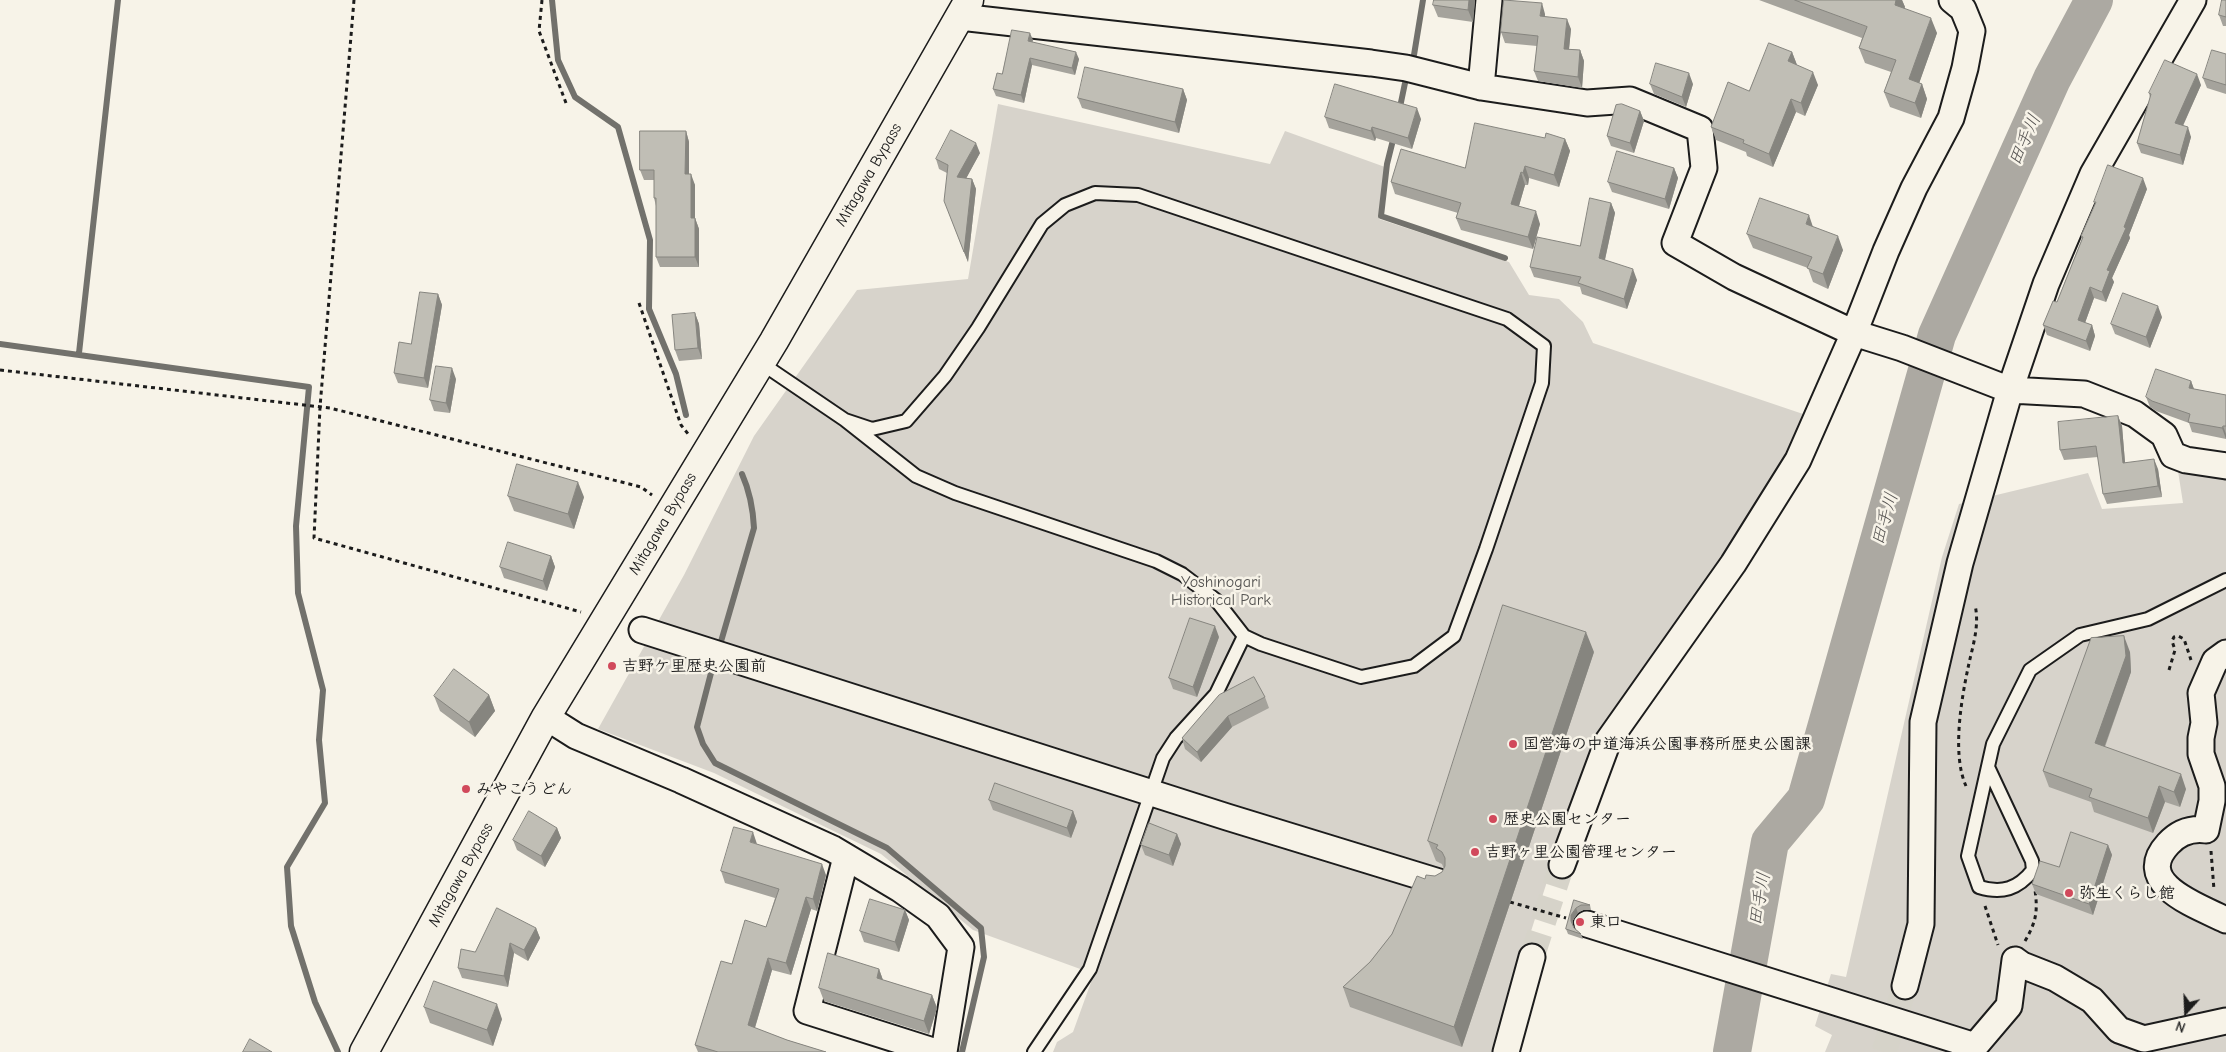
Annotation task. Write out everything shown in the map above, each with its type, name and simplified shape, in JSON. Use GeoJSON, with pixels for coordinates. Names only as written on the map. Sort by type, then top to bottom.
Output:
{"type":"FeatureCollection","features":[{"type":"Feature","properties":{"kind":"highway","name":"Mitagawa Bypass"},"geometry":{"type":"LineString","coordinates":[[364,1052],[546,717],[760,363],[965,9]]}},
{"type":"Feature","properties":{"kind":"street"},"geometry":{"type":"LineString","coordinates":[[1481,87],[1488,0]]}},
{"type":"Feature","properties":{"kind":"street"},"geometry":{"type":"LineString","coordinates":[[1562,865],[1608,741],[1733,564],[1798,460],[1854,333],[1886,251],[1914,188],[1951,118],[1965,68],[1972,31],[1962,9],[1952,0]]}},
{"type":"Feature","properties":{"kind":"street"},"geometry":{"type":"LineString","coordinates":[[1905,986],[1921,924],[1923,722],[1960,563],[2010,390],[2046,284],[2093,174],[2193,0]]}},
{"type":"Feature","properties":{"kind":"street"},"geometry":{"type":"LineString","coordinates":[[965,9],[1406,68],[1481,87],[1587,104],[1630,100],[1700,128],[1704,168],[1675,243],[1734,277],[1854,333],[1902,348],[2010,390],[2084,394],[2135,414],[2164,435],[2173,455],[2186,460],[2226,466]]}},
{"type":"Feature","properties":{"kind":"street"},"geometry":{"type":"LineString","coordinates":[[642,630],[1151,792],[1227,818],[1439,882]]}},
{"type":"Feature","properties":{"kind":"street"},"geometry":{"type":"LineString","coordinates":[[2221,917],[2182,899],[2168,888],[2158,874],[2158,863],[2162,851],[2170,842],[2194,828],[2214,832],[2212,786],[2201,754],[2201,738],[2204,723],[2201,693],[2215,661],[2226,653]]}},
{"type":"Feature","properties":{"kind":"street"},"geometry":{"type":"LineString","coordinates":[[546,717],[576,736],[681,780],[833,849],[900,889],[938,916],[961,947],[944,1052]]}},
{"type":"Feature","properties":{"kind":"street"},"geometry":{"type":"LineString","coordinates":[[846,857],[807,1011],[936,1052]]}},
{"type":"Feature","properties":{"kind":"street"},"geometry":{"type":"LineString","coordinates":[[1580,922],[1975,1046],[2009,1006],[2015,960],[2022,965],[2055,978],[2092,1000],[2119,1030],[2144,1039],[2226,1021]]}},
{"type":"Feature","properties":{"kind":"street"},"geometry":{"type":"LineString","coordinates":[[1506,1052],[1532,957]]}},
{"type":"Feature","properties":{"kind":"lane"},"geometry":{"type":"LineString","coordinates":[[760,363],[845,420],[916,476],[955,492],[1137,553],[1182,574],[1216,600],[1244,636],[1289,654],[1361,677],[1414,666],[1454,636],[1483,558],[1542,383],[1544,346],[1508,319],[1138,195],[1095,193],[1065,205],[1042,224],[978,328],[945,376],[906,421],[872,429],[845,420]]}},
{"type":"Feature","properties":{"kind":"lane"},"geometry":{"type":"LineString","coordinates":[[1988,767],[2032,861],[2033,870],[2025,881],[2010,889],[1993,892],[1979,888],[1968,856],[1993,744],[2030,670],[2080,635],[2148,619],[2226,580]]}},
{"type":"Feature","properties":{"kind":"lane"},"geometry":{"type":"LineString","coordinates":[[1034,1052],[1090,969],[1163,758],[1176,738],[1216,694],[1244,636]]}},
{"type":"Feature","properties":{"kind":"path"},"geometry":{"type":"LineString","coordinates":[[354,0],[320,407],[314,538],[606,619]]}},
{"type":"Feature","properties":{"kind":"path"},"geometry":{"type":"LineString","coordinates":[[542,0],[539,31],[566,103]]}},
{"type":"Feature","properties":{"kind":"path"},"geometry":{"type":"LineString","coordinates":[[640,303],[681,425],[706,454]]}},
{"type":"Feature","properties":{"kind":"path"},"geometry":{"type":"LineString","coordinates":[[0,370],[320,407],[641,487],[672,508]]}},
{"type":"Feature","properties":{"kind":"path"},"geometry":{"type":"LineString","coordinates":[[1974,598],[1977,614],[1961,711],[1960,763],[1965,782],[1978,811]]}},
{"type":"Feature","properties":{"kind":"path"},"geometry":{"type":"LineString","coordinates":[[2169,670],[2175,650],[2172,641],[2174,637],[2178,636],[2184,639],[2195,674],[2195,680],[2201,693]]}},
{"type":"Feature","properties":{"kind":"path"},"geometry":{"type":"LineString","coordinates":[[2214,832],[2221,917]]}},
{"type":"Feature","properties":{"kind":"path"},"geometry":{"type":"LineString","coordinates":[[1979,888],[1999,947],[2015,960],[2032,930],[2038,911],[2033,870]]}},
{"type":"Feature","properties":{"kind":"path"},"geometry":{"type":"LineString","coordinates":[[1510,902],[1580,922]]}},
{"type":"Feature","properties":{"kind":"green space","name":"Yoshinogari Historical Park"},"geometry":{"type":"Polygon","coordinates":[[[998,104],[1270,164],[1285,131],[1385,167],[1379,219],[1509,262],[1529,295],[1559,299],[1583,322],[1593,343],[1806,415],[1776,477],[1585,764],[1492,1052],[1053,1052],[1057,1042],[1073,1032],[1094,974],[973,930],[881,854],[714,773],[598,729],[684,575],[754,436],[857,290],[968,279],[998,104]]]}},
{"type":"Feature","properties":{"kind":"green space"},"geometry":{"type":"Polygon","coordinates":[[[2178,471],[2226,474],[2226,1052],[1825,1052],[1832,1035],[1815,1026],[1831,974],[1846,977],[1942,557],[1959,504],[2088,473],[2102,509],[2183,503],[2178,471]]]}},
{"type":"Feature","properties":{"kind":"building"},"geometry":{"type":"Polygon","coordinates":[[[1434,0],[1469,0],[1468,10],[1433,5],[1434,0]]]}},
{"type":"Feature","properties":{"kind":"building"},"geometry":{"type":"Polygon","coordinates":[[[1504,0],[1542,3],[1540,16],[1567,19],[1564,49],[1580,50],[1578,77],[1534,71],[1538,36],[1501,32],[1504,0]]]}},
{"type":"Feature","properties":{"kind":"building"},"geometry":{"type":"Polygon","coordinates":[[[1795,0],[1896,0],[1895,5],[1931,18],[1909,79],[1922,84],[1915,103],[1884,92],[1896,60],[1859,48],[1867,27],[1795,0]]]}},
{"type":"Feature","properties":{"kind":"building"},"geometry":{"type":"Polygon","coordinates":[[[2222,0],[2226,0],[2226,17],[2219,15],[2222,0]]]}},
{"type":"Feature","properties":{"kind":"building"},"geometry":{"type":"Polygon","coordinates":[[[1012,30],[1030,33],[1028,41],[1076,52],[1072,68],[1030,58],[1021,95],[993,89],[997,73],[1002,74],[1012,30]]]}},
{"type":"Feature","properties":{"kind":"building"},"geometry":{"type":"Polygon","coordinates":[[[1769,43],[1792,52],[1788,61],[1813,72],[1801,103],[1791,99],[1769,154],[1743,143],[1744,140],[1711,127],[1728,82],[1749,91],[1769,43]]]}},
{"type":"Feature","properties":{"kind":"building"},"geometry":{"type":"Polygon","coordinates":[[[2212,50],[2226,54],[2226,85],[2203,78],[2212,50]]]}},
{"type":"Feature","properties":{"kind":"building"},"geometry":{"type":"Polygon","coordinates":[[[2165,60],[2197,74],[2175,123],[2188,127],[2180,155],[2137,143],[2151,94],[2149,93],[2165,60]]]}},
{"type":"Feature","properties":{"kind":"building"},"geometry":{"type":"Polygon","coordinates":[[[1656,63],[1689,73],[1682,97],[1650,84],[1656,63]]]}},
{"type":"Feature","properties":{"kind":"building"},"geometry":{"type":"Polygon","coordinates":[[[1085,67],[1183,89],[1175,122],[1078,98],[1085,67]]]}},
{"type":"Feature","properties":{"kind":"building"},"geometry":{"type":"Polygon","coordinates":[[[1335,84],[1417,108],[1408,138],[1372,127],[1371,131],[1325,117],[1335,84]]]}},
{"type":"Feature","properties":{"kind":"building"},"geometry":{"type":"Polygon","coordinates":[[[1622,104],[1640,111],[1630,143],[1607,136],[1616,105],[1622,104]]]}},
{"type":"Feature","properties":{"kind":"building"},"geometry":{"type":"Polygon","coordinates":[[[1475,123],[1545,138],[1546,133],[1565,139],[1554,175],[1525,166],[1523,173],[1521,172],[1511,204],[1536,211],[1528,237],[1456,218],[1461,203],[1391,182],[1401,149],[1465,168],[1475,123]]]}},
{"type":"Feature","properties":{"kind":"building"},"geometry":{"type":"Polygon","coordinates":[[[951,130],[976,143],[957,177],[972,179],[964,252],[944,201],[948,165],[936,159],[951,130]]]}},
{"type":"Feature","properties":{"kind":"building"},"geometry":{"type":"Polygon","coordinates":[[[640,131],[686,131],[685,174],[691,174],[691,218],[695,218],[695,257],[656,257],[654,170],[640,170],[640,131]]]}},
{"type":"Feature","properties":{"kind":"building"},"geometry":{"type":"Polygon","coordinates":[[[1617,151],[1674,168],[1665,199],[1608,182],[1617,151]]]}},
{"type":"Feature","properties":{"kind":"building"},"geometry":{"type":"Polygon","coordinates":[[[2108,165],[2143,178],[2124,227],[2126,228],[2107,270],[2110,271],[2102,292],[2090,287],[2078,320],[2092,325],[2086,341],[2043,325],[2053,301],[2057,302],[2083,237],[2081,236],[2096,202],[2094,202],[2108,165]]]}},
{"type":"Feature","properties":{"kind":"building"},"geometry":{"type":"Polygon","coordinates":[[[1590,198],[1611,203],[1599,258],[1633,269],[1624,299],[1578,283],[1581,277],[1530,267],[1537,237],[1580,246],[1590,198]]]}},
{"type":"Feature","properties":{"kind":"building"},"geometry":{"type":"Polygon","coordinates":[[[1760,198],[1809,215],[1806,224],[1838,236],[1823,274],[1807,268],[1812,257],[1747,234],[1760,198]]]}},
{"type":"Feature","properties":{"kind":"building"},"geometry":{"type":"Polygon","coordinates":[[[420,292],[438,294],[424,378],[394,373],[399,342],[411,344],[420,292]]]}},
{"type":"Feature","properties":{"kind":"building"},"geometry":{"type":"Polygon","coordinates":[[[2123,293],[2158,306],[2146,337],[2111,324],[2123,293]]]}},
{"type":"Feature","properties":{"kind":"building"},"geometry":{"type":"Polygon","coordinates":[[[695,313],[698,348],[675,350],[672,315],[695,313]]]}},
{"type":"Feature","properties":{"kind":"building"},"geometry":{"type":"Polygon","coordinates":[[[436,366],[452,368],[446,403],[430,400],[436,366]]]}},
{"type":"Feature","properties":{"kind":"building"},"geometry":{"type":"Polygon","coordinates":[[[2156,369],[2191,381],[2189,388],[2226,395],[2226,426],[2222,428],[2188,422],[2190,414],[2152,401],[2146,397],[2156,369]]]}},
{"type":"Feature","properties":{"kind":"building"},"geometry":{"type":"Polygon","coordinates":[[[2118,416],[2123,463],[2154,459],[2158,486],[2103,494],[2096,446],[2060,450],[2058,422],[2118,416]]]}},
{"type":"Feature","properties":{"kind":"building"},"geometry":{"type":"Polygon","coordinates":[[[517,464],[578,482],[568,514],[508,496],[517,464]]]}},
{"type":"Feature","properties":{"kind":"building"},"geometry":{"type":"Polygon","coordinates":[[[508,542],[551,556],[543,581],[500,567],[508,542]]]}},
{"type":"Feature","properties":{"kind":"building","name":"歴史公園センター"},"geometry":{"type":"Polygon","coordinates":[[[1503,605],[1586,632],[1454,1027],[1343,987],[1370,962],[1392,934],[1417,876],[1425,879],[1426,875],[1435,876],[1442,872],[1445,866],[1445,858],[1442,852],[1436,848],[1438,845],[1428,841],[1503,605]]]}},
{"type":"Feature","properties":{"kind":"building"},"geometry":{"type":"Polygon","coordinates":[[[1190,618],[1215,626],[1193,687],[1169,678],[1190,618]]]}},
{"type":"Feature","properties":{"kind":"building"},"geometry":{"type":"Polygon","coordinates":[[[2124,636],[2126,656],[2095,743],[2181,774],[2174,792],[2159,786],[2148,818],[2089,797],[2092,789],[2043,771],[2091,638],[2124,636]]]}},
{"type":"Feature","properties":{"kind":"building"},"geometry":{"type":"Polygon","coordinates":[[[454,669],[489,695],[469,722],[434,696],[454,669]]]}},
{"type":"Feature","properties":{"kind":"building"},"geometry":{"type":"Polygon","coordinates":[[[1254,677],[1265,697],[1228,716],[1197,752],[1182,738],[1219,695],[1254,677]]]}},
{"type":"Feature","properties":{"kind":"building"},"geometry":{"type":"Polygon","coordinates":[[[995,783],[1073,811],[1067,828],[989,800],[995,783]]]}},
{"type":"Feature","properties":{"kind":"building"},"geometry":{"type":"Polygon","coordinates":[[[529,811],[557,828],[541,856],[513,840],[529,811]]]}},
{"type":"Feature","properties":{"kind":"building"},"geometry":{"type":"Polygon","coordinates":[[[1149,823],[1177,834],[1169,855],[1141,845],[1149,823]]]}},
{"type":"Feature","properties":{"kind":"building"},"geometry":{"type":"Polygon","coordinates":[[[734,827],[753,832],[750,842],[822,864],[813,899],[806,897],[786,963],[768,958],[748,1025],[826,1052],[718,1052],[695,1045],[721,961],[732,964],[745,920],[766,927],[779,889],[721,871],[734,827]]]}},
{"type":"Feature","properties":{"kind":"building"},"geometry":{"type":"Polygon","coordinates":[[[2071,832],[2108,845],[2089,904],[2032,884],[2040,861],[2059,867],[2071,832]]]}},
{"type":"Feature","properties":{"kind":"building"},"geometry":{"type":"Polygon","coordinates":[[[870,899],[905,910],[895,942],[860,931],[870,899]]]}},
{"type":"Feature","properties":{"kind":"building"},"geometry":{"type":"Polygon","coordinates":[[[1574,900],[1590,905],[1581,905],[1571,915],[1574,928],[1581,934],[1566,929],[1574,900]]]}},
{"type":"Feature","properties":{"kind":"building"},"geometry":{"type":"Polygon","coordinates":[[[497,908],[536,928],[524,950],[510,943],[504,976],[458,968],[461,949],[475,952],[497,908]]]}},
{"type":"Feature","properties":{"kind":"building"},"geometry":{"type":"Polygon","coordinates":[[[828,953],[879,969],[877,978],[932,995],[924,1021],[819,988],[828,953]]]}},
{"type":"Feature","properties":{"kind":"building"},"geometry":{"type":"Polygon","coordinates":[[[434,981],[497,1004],[487,1030],[424,1007],[434,981]]]}},
{"type":"Feature","properties":{"kind":"building"},"geometry":{"type":"Polygon","coordinates":[[[250,1039],[272,1052],[243,1052],[250,1039]]]}},
{"type":"Feature","properties":{"kind":"waterway"},"geometry":{"type":"LineString","coordinates":[[79,353],[118,0]]}},
{"type":"Feature","properties":{"kind":"waterway"},"geometry":{"type":"LineString","coordinates":[[552,0],[558,60],[575,97],[618,127],[650,240],[649,309],[676,374],[686,415]]}},
{"type":"Feature","properties":{"kind":"waterway"},"geometry":{"type":"LineString","coordinates":[[1414,55],[1423,0]]}},
{"type":"Feature","properties":{"kind":"waterway","name":"田手川"},"geometry":{"type":"LineString","coordinates":[[1732,1052],[1770,842],[1806,799],[1937,335],[2052,79],[2094,0]]}},
{"type":"Feature","properties":{"kind":"waterway"},"geometry":{"type":"LineString","coordinates":[[1399,112],[1405,83]]}},
{"type":"Feature","properties":{"kind":"waterway"},"geometry":{"type":"LineString","coordinates":[[1394,136],[1387,164],[1381,216],[1505,258]]}},
{"type":"Feature","properties":{"kind":"waterway"},"geometry":{"type":"LineString","coordinates":[[0,344],[309,387],[296,526],[298,593],[323,690],[319,740],[325,803],[287,867],[291,926],[315,1002],[338,1052]]}},
{"type":"Feature","properties":{"kind":"waterway"},"geometry":{"type":"LineString","coordinates":[[720,645],[754,528],[751,500],[742,474]]}},
{"type":"Feature","properties":{"kind":"waterway"},"geometry":{"type":"LineString","coordinates":[[711,673],[697,727],[703,744],[715,763],[887,848],[981,928],[984,957],[962,1052]]}},
{"type":"Feature","properties":{"kind":"tunnel"},"geometry":{"type":"LineString","coordinates":[[1532,957],[1562,865]]}},
{"type":"Feature","properties":{"kind":"tunnel"},"geometry":{"type":"LineString","coordinates":[[1884,1052],[1905,986]]}},
{"type":"Feature","properties":{"kind":"place","name":"吉野ケ里歴史公園前"},"geometry":{"type":"Point","coordinates":[612,666]}},
{"type":"Feature","properties":{"kind":"place","name":"国営海の中道海浜公園事務所歴史公園課"},"geometry":{"type":"Point","coordinates":[1513,744]}},
{"type":"Feature","properties":{"kind":"place","name":"みやこうどん"},"geometry":{"type":"Point","coordinates":[466,789]}},
{"type":"Feature","properties":{"kind":"place","name":"歴史公園センター"},"geometry":{"type":"Point","coordinates":[1493,819]}},
{"type":"Feature","properties":{"kind":"place","name":"吉野ヶ里公園管理センター"},"geometry":{"type":"Point","coordinates":[1475,852]}},
{"type":"Feature","properties":{"kind":"place","name":"弥生くらし館"},"geometry":{"type":"Point","coordinates":[2069,893]}},
{"type":"Feature","properties":{"kind":"place","name":"東口"},"geometry":{"type":"Point","coordinates":[1580,922]}}]}
